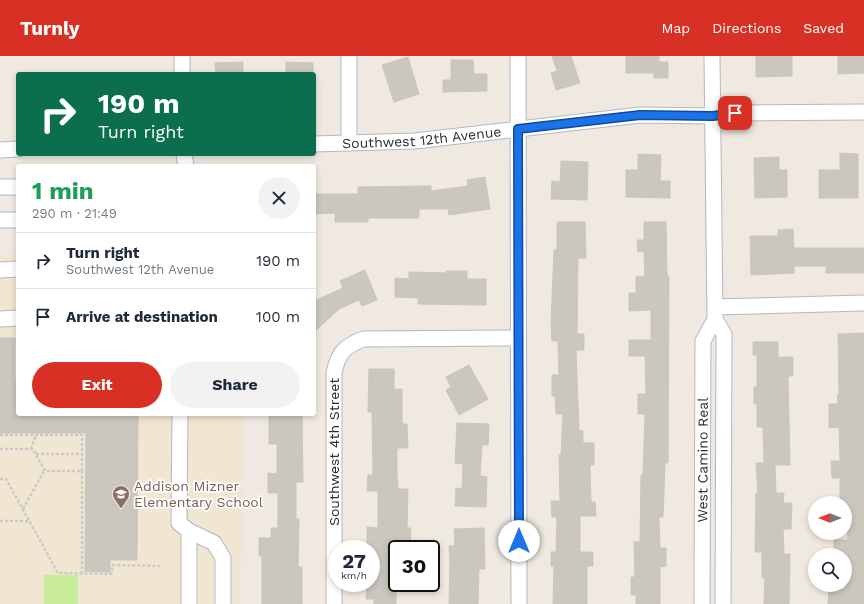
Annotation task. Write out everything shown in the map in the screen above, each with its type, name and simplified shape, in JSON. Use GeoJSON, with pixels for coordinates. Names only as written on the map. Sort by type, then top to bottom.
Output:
{"type":"FeatureCollection","features":[{"type":"Feature","properties":{"kind":"street"},"geometry":{"type":"LineString","coordinates":[[182,56],[182,72]]}},
{"type":"Feature","properties":{"kind":"street"},"geometry":{"type":"LineString","coordinates":[[349,56],[349,143]]}},
{"type":"Feature","properties":{"kind":"street"},"geometry":{"type":"LineString","coordinates":[[518,56],[519,604]]}},
{"type":"Feature","properties":{"kind":"street","name":"West Camino Real"},"geometry":{"type":"LineString","coordinates":[[712,56],[715,313],[724,334],[723,604]]}},
{"type":"Feature","properties":{"kind":"street","name":"Southwest 12th Avenue"},"geometry":{"type":"LineString","coordinates":[[316,144],[415,140],[640,115],[713,116],[735,113],[864,112]]}},
{"type":"Feature","properties":{"kind":"street"},"geometry":{"type":"LineString","coordinates":[[0,150],[16,149]]}},
{"type":"Feature","properties":{"kind":"street"},"geometry":{"type":"LineString","coordinates":[[0,187],[16,187]]}},
{"type":"Feature","properties":{"kind":"street"},"geometry":{"type":"LineString","coordinates":[[0,220],[16,220]]}},
{"type":"Feature","properties":{"kind":"street"},"geometry":{"type":"LineString","coordinates":[[0,270],[16,269]]}},
{"type":"Feature","properties":{"kind":"street"},"geometry":{"type":"LineString","coordinates":[[715,313],[864,303]]}},
{"type":"Feature","properties":{"kind":"street","name":"West Camino Real"},"geometry":{"type":"LineString","coordinates":[[702,604],[702,341],[715,313]]}},
{"type":"Feature","properties":{"kind":"street"},"geometry":{"type":"LineString","coordinates":[[0,319],[16,318]]}},
{"type":"Feature","properties":{"kind":"street","name":"Southwest 4th Street"},"geometry":{"type":"LineString","coordinates":[[334,604],[334,372],[338,357],[348,345],[362,339],[518,338]]}},
{"type":"Feature","properties":{"kind":"street"},"geometry":{"type":"LineString","coordinates":[[180,416],[179,523],[189,531],[200,534],[214,543],[223,558],[223,604]]}},
{"type":"Feature","properties":{"kind":"street"},"geometry":{"type":"LineString","coordinates":[[189,531],[189,604]]}},
{"type":"Feature","properties":{"kind":"path"},"geometry":{"type":"LineString","coordinates":[[0,435],[82,435],[82,573]]}},
{"type":"Feature","properties":{"kind":"path"},"geometry":{"type":"LineString","coordinates":[[31,449],[36,435]]}},
{"type":"Feature","properties":{"kind":"path"},"geometry":{"type":"LineString","coordinates":[[0,449],[33,449],[44,471]]}},
{"type":"Feature","properties":{"kind":"path"},"geometry":{"type":"LineString","coordinates":[[36,454],[82,454]]}},
{"type":"Feature","properties":{"kind":"path"},"geometry":{"type":"LineString","coordinates":[[44,471],[82,471]]}},
{"type":"Feature","properties":{"kind":"path"},"geometry":{"type":"LineString","coordinates":[[23,509],[44,471]]}},
{"type":"Feature","properties":{"kind":"path"},"geometry":{"type":"LineString","coordinates":[[0,479],[6,479],[58,573],[111,574],[113,565],[162,566]]}},
{"type":"Feature","properties":{"kind":"path"},"geometry":{"type":"LineString","coordinates":[[0,521],[30,521]]}},
{"type":"Feature","properties":{"kind":"shaded area","name":"Addison Mizner Elementary School"},"geometry":{"type":"Polygon","coordinates":[[[16,255],[16,416],[243,416],[241,604],[0,604],[0,256],[16,255]]]}},
{"type":"Feature","properties":{"kind":"green space"},"geometry":{"type":"Polygon","coordinates":[[[44,575],[78,575],[78,604],[44,604],[44,575]]]}},
{"type":"Feature","properties":{"kind":"building"},"geometry":{"type":"Polygon","coordinates":[[[552,56],[571,56],[580,83],[556,90],[551,73],[557,71],[552,56]]]}},
{"type":"Feature","properties":{"kind":"building"},"geometry":{"type":"Polygon","coordinates":[[[626,56],[659,56],[659,62],[668,62],[668,78],[654,78],[654,73],[626,73],[626,56]]]}},
{"type":"Feature","properties":{"kind":"building"},"geometry":{"type":"Polygon","coordinates":[[[756,56],[792,56],[792,76],[756,77],[756,56]]]}},
{"type":"Feature","properties":{"kind":"building"},"geometry":{"type":"Polygon","coordinates":[[[838,56],[864,56],[864,73],[838,74],[838,56]]]}},
{"type":"Feature","properties":{"kind":"building"},"geometry":{"type":"Polygon","coordinates":[[[408,57],[419,94],[394,102],[382,65],[408,57]]]}},
{"type":"Feature","properties":{"kind":"building"},"geometry":{"type":"Polygon","coordinates":[[[451,60],[473,60],[474,74],[487,74],[487,91],[443,92],[443,80],[451,80],[451,60]]]}},
{"type":"Feature","properties":{"kind":"building"},"geometry":{"type":"Polygon","coordinates":[[[243,62],[243,72],[216,72],[215,63],[243,62]]]}},
{"type":"Feature","properties":{"kind":"building"},"geometry":{"type":"Polygon","coordinates":[[[286,62],[313,63],[313,72],[286,72],[286,62]]]}},
{"type":"Feature","properties":{"kind":"building"},"geometry":{"type":"Polygon","coordinates":[[[840,153],[858,154],[858,198],[819,198],[819,170],[840,170],[840,153]]]}},
{"type":"Feature","properties":{"kind":"building"},"geometry":{"type":"Polygon","coordinates":[[[638,154],[661,155],[660,181],[670,181],[670,198],[626,197],[626,170],[638,170],[638,154]]]}},
{"type":"Feature","properties":{"kind":"building"},"geometry":{"type":"Polygon","coordinates":[[[779,157],[779,170],[787,170],[787,197],[755,198],[754,158],[779,157]]]}},
{"type":"Feature","properties":{"kind":"building"},"geometry":{"type":"Polygon","coordinates":[[[561,161],[588,162],[587,200],[551,199],[552,181],[560,182],[561,161]]]}},
{"type":"Feature","properties":{"kind":"building"},"geometry":{"type":"Polygon","coordinates":[[[485,177],[490,209],[449,215],[448,209],[419,209],[419,218],[368,218],[368,222],[335,222],[335,213],[316,214],[316,194],[358,194],[358,187],[431,186],[431,191],[468,186],[467,180],[485,177]]]}},
{"type":"Feature","properties":{"kind":"building"},"geometry":{"type":"Polygon","coordinates":[[[557,222],[585,222],[586,258],[578,258],[577,334],[584,334],[584,350],[576,350],[579,431],[583,431],[583,443],[594,443],[594,465],[590,465],[591,502],[595,502],[596,516],[580,516],[580,552],[593,552],[593,566],[587,566],[587,604],[553,604],[554,566],[551,566],[551,552],[556,552],[557,517],[552,517],[551,501],[560,501],[559,455],[561,455],[563,414],[556,414],[555,396],[552,396],[552,375],[559,375],[558,341],[552,341],[551,323],[554,250],[557,249],[557,222]]]}},
{"type":"Feature","properties":{"kind":"building"},"geometry":{"type":"Polygon","coordinates":[[[644,222],[666,222],[667,276],[669,276],[668,463],[665,463],[663,517],[659,517],[660,548],[666,548],[666,566],[660,567],[660,604],[636,604],[636,595],[631,595],[631,577],[635,577],[634,542],[640,542],[641,475],[643,475],[645,414],[638,414],[638,394],[646,394],[645,356],[629,356],[629,340],[651,340],[651,310],[629,311],[629,293],[636,293],[636,277],[645,276],[644,251],[638,252],[637,240],[644,240],[644,222]]]}},
{"type":"Feature","properties":{"kind":"building"},"geometry":{"type":"Polygon","coordinates":[[[793,229],[794,248],[864,248],[864,273],[826,273],[826,266],[794,266],[794,273],[751,275],[750,236],[778,236],[778,230],[793,229]]]}},
{"type":"Feature","properties":{"kind":"building"},"geometry":{"type":"Polygon","coordinates":[[[365,270],[377,300],[362,306],[359,300],[339,309],[316,330],[316,300],[343,288],[340,281],[365,270]]]}},
{"type":"Feature","properties":{"kind":"building"},"geometry":{"type":"Polygon","coordinates":[[[446,271],[467,271],[467,279],[486,279],[486,305],[418,304],[418,298],[395,297],[395,278],[409,279],[409,272],[446,273],[446,271]]]}},
{"type":"Feature","properties":{"kind":"building"},"geometry":{"type":"Polygon","coordinates":[[[864,333],[864,604],[828,604],[829,592],[852,592],[852,548],[834,548],[834,540],[852,540],[852,496],[840,496],[840,478],[832,478],[831,461],[840,461],[839,427],[829,428],[829,404],[838,404],[837,395],[839,395],[838,334],[864,333]]]}},
{"type":"Feature","properties":{"kind":"building"},"geometry":{"type":"Polygon","coordinates":[[[0,338],[15,338],[16,416],[138,416],[137,560],[110,560],[110,572],[85,571],[86,433],[0,433],[0,338]]]}},
{"type":"Feature","properties":{"kind":"building"},"geometry":{"type":"Polygon","coordinates":[[[753,342],[778,342],[778,357],[793,357],[793,376],[788,376],[790,465],[775,465],[776,493],[784,493],[783,503],[792,503],[791,529],[783,529],[784,554],[790,554],[789,604],[764,604],[765,578],[762,578],[762,552],[755,552],[756,493],[758,493],[756,463],[764,463],[763,427],[757,427],[757,404],[754,404],[754,387],[757,387],[757,355],[753,355],[753,342]]]}},
{"type":"Feature","properties":{"kind":"building"},"geometry":{"type":"Polygon","coordinates":[[[469,365],[488,399],[459,415],[446,390],[451,387],[446,377],[469,365]]]}},
{"type":"Feature","properties":{"kind":"building"},"geometry":{"type":"Polygon","coordinates":[[[369,369],[394,369],[394,389],[402,389],[402,424],[407,424],[408,448],[397,448],[398,489],[408,489],[407,528],[411,528],[410,540],[388,540],[388,592],[396,593],[396,604],[374,604],[374,599],[366,599],[366,592],[380,592],[380,540],[367,540],[367,527],[378,528],[378,491],[367,491],[368,475],[373,475],[372,412],[368,412],[369,369]]]}},
{"type":"Feature","properties":{"kind":"building"},"geometry":{"type":"Polygon","coordinates":[[[269,416],[302,416],[303,482],[296,482],[296,519],[299,519],[298,567],[302,567],[302,604],[262,604],[262,556],[259,556],[259,538],[271,538],[271,528],[278,528],[278,493],[268,493],[268,473],[277,474],[277,444],[269,444],[269,416]]]}},
{"type":"Feature","properties":{"kind":"building"},"geometry":{"type":"Polygon","coordinates":[[[457,423],[489,424],[488,445],[482,445],[480,476],[487,477],[486,507],[455,506],[456,488],[462,489],[463,464],[455,463],[457,423]]]}},
{"type":"Feature","properties":{"kind":"building"},"geometry":{"type":"Polygon","coordinates":[[[484,528],[485,569],[479,569],[478,604],[449,604],[449,546],[455,546],[454,529],[484,528]]]}},
{"type":"Feature","properties":{"kind":"place","name":"Addison Mizner Elementary School"},"geometry":{"type":"Point","coordinates":[121,509]}},
{"type":"Feature","properties":{"kind":"route"},"geometry":{"type":"LineString","coordinates":[[519,541],[518,129],[640,115],[682,114],[713,116],[735,113]]}}]}
